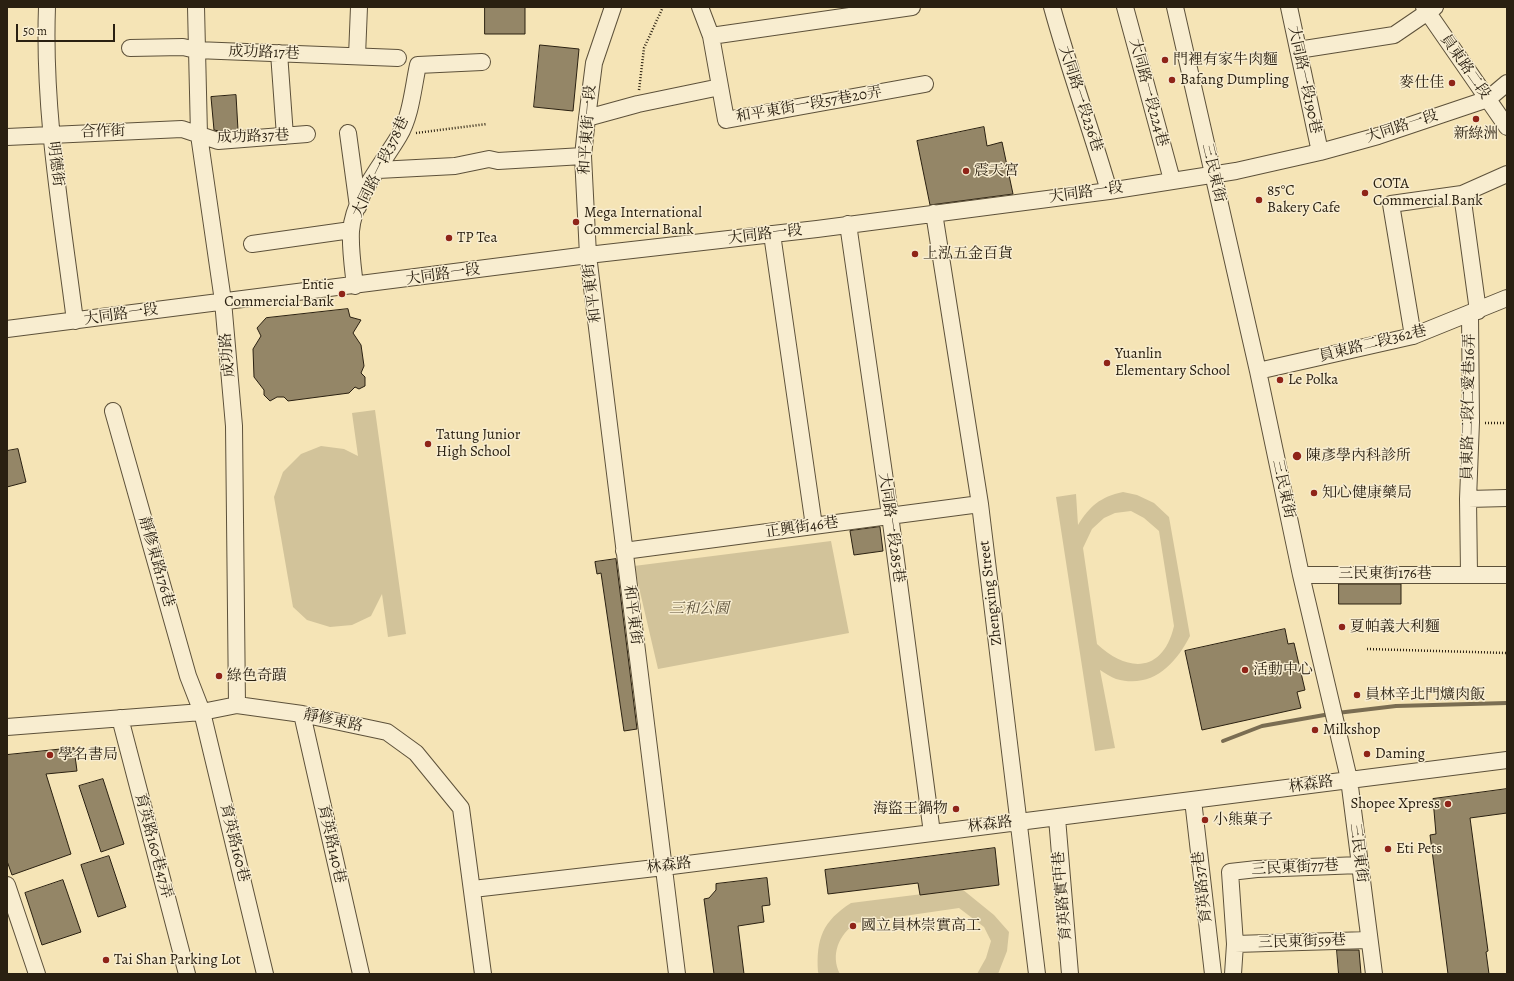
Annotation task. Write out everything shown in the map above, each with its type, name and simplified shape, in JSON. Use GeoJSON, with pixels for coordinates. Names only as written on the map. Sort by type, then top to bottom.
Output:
{"type":"FeatureCollection","features":[{"type":"Feature","properties":{"kind":"street","name":"明德街"},"geometry":{"type":"LineString","coordinates":[[47,7],[45,53],[51,134],[75,321]]}},
{"type":"Feature","properties":{"kind":"street","name":"成功路"},"geometry":{"type":"LineString","coordinates":[[196,7],[199,135],[223,301],[234,426],[237,705]]}},
{"type":"Feature","properties":{"kind":"street"},"geometry":{"type":"LineString","coordinates":[[357,56],[359,7]]}},
{"type":"Feature","properties":{"kind":"street","name":"和平東街一段"},"geometry":{"type":"LineString","coordinates":[[588,255],[583,156],[594,63],[612,7]]}},
{"type":"Feature","properties":{"kind":"street"},"geometry":{"type":"LineString","coordinates":[[587,118],[638,104],[720,87],[711,36],[700,7]]}},
{"type":"Feature","properties":{"kind":"street"},"geometry":{"type":"LineString","coordinates":[[711,36],[912,7]]}},
{"type":"Feature","properties":{"kind":"street","name":"大同路一段236巷"},"geometry":{"type":"LineString","coordinates":[[1052,7],[1109,191]]}},
{"type":"Feature","properties":{"kind":"street","name":"大同路一段224巷"},"geometry":{"type":"LineString","coordinates":[[1125,7],[1172,180]]}},
{"type":"Feature","properties":{"kind":"street","name":"三民東街"},"geometry":{"type":"LineString","coordinates":[[1175,7],[1258,371],[1301,574],[1349,780],[1374,974]]}},
{"type":"Feature","properties":{"kind":"street","name":"大同路一段190巷"},"geometry":{"type":"LineString","coordinates":[[1289,7],[1320,152]]}},
{"type":"Feature","properties":{"kind":"street"},"geometry":{"type":"LineString","coordinates":[[1298,50],[1394,35],[1429,9]]}},
{"type":"Feature","properties":{"kind":"street","name":"員東路二段"},"geometry":{"type":"LineString","coordinates":[[1429,9],[1507,127]]}},
{"type":"Feature","properties":{"kind":"street","name":"成功路17巷"},"geometry":{"type":"LineString","coordinates":[[130,48],[183,47],[196,50],[398,58]]}},
{"type":"Feature","properties":{"kind":"street"},"geometry":{"type":"LineString","coordinates":[[280,53],[285,136]]}},
{"type":"Feature","properties":{"kind":"street","name":"大同路一段378巷"},"geometry":{"type":"LineString","coordinates":[[355,286],[351,230],[358,206],[399,135],[411,98],[418,65],[482,62]]}},
{"type":"Feature","properties":{"kind":"street","name":"大同路一段"},"geometry":{"type":"LineString","coordinates":[[7,329],[223,301],[355,286],[588,255],[772,234],[1109,191],[1213,173],[1236,171],[1320,152],[1378,136],[1488,99],[1507,83]]}},
{"type":"Feature","properties":{"kind":"street","name":"和平東街一段57巷20弄"},"geometry":{"type":"LineString","coordinates":[[720,87],[726,120],[925,84]]}},
{"type":"Feature","properties":{"kind":"street","name":"合作街"},"geometry":{"type":"LineString","coordinates":[[7,137],[182,129],[199,135]]}},
{"type":"Feature","properties":{"kind":"street"},"geometry":{"type":"LineString","coordinates":[[348,133],[358,206]]}},
{"type":"Feature","properties":{"kind":"street","name":"成功路37巷"},"geometry":{"type":"LineString","coordinates":[[199,135],[218,141],[308,134]]}},
{"type":"Feature","properties":{"kind":"street"},"geometry":{"type":"LineString","coordinates":[[378,170],[455,166],[489,159],[498,161],[583,156]]}},
{"type":"Feature","properties":{"kind":"street"},"geometry":{"type":"LineString","coordinates":[[1413,336],[1391,204],[1462,194],[1507,174]]}},
{"type":"Feature","properties":{"kind":"street","name":"員東路二段仁愛巷16弄"},"geometry":{"type":"LineString","coordinates":[[1462,194],[1474,312],[1468,499],[1469,574]]}},
{"type":"Feature","properties":{"kind":"street","name":"Zhengxing Street"},"geometry":{"type":"LineString","coordinates":[[934,213],[980,504],[1037,974]]}},
{"type":"Feature","properties":{"kind":"street","name":"大同路一段285巷"},"geometry":{"type":"LineString","coordinates":[[848,224],[890,515],[932,833]]}},
{"type":"Feature","properties":{"kind":"street"},"geometry":{"type":"LineString","coordinates":[[252,244],[351,230]]}},
{"type":"Feature","properties":{"kind":"street"},"geometry":{"type":"LineString","coordinates":[[772,234],[814,526]]}},
{"type":"Feature","properties":{"kind":"street","name":"和平東街"},"geometry":{"type":"LineString","coordinates":[[588,255],[677,974]]}},
{"type":"Feature","properties":{"kind":"street","name":"員東路二段362巷"},"geometry":{"type":"LineString","coordinates":[[1258,371],[1413,336],[1507,298]]}},
{"type":"Feature","properties":{"kind":"street","name":"靜修東路176巷"},"geometry":{"type":"LineString","coordinates":[[113,411],[188,676],[202,712]]}},
{"type":"Feature","properties":{"kind":"street"},"geometry":{"type":"LineString","coordinates":[[1468,499],[1507,498]]}},
{"type":"Feature","properties":{"kind":"street","name":"正興街46巷"},"geometry":{"type":"LineString","coordinates":[[624,551],[980,504]]}},
{"type":"Feature","properties":{"kind":"street","name":"三民東街176巷"},"geometry":{"type":"LineString","coordinates":[[1301,574],[1507,575]]}},
{"type":"Feature","properties":{"kind":"street","name":"靜修東路"},"geometry":{"type":"LineString","coordinates":[[7,727],[202,712],[237,705],[302,714],[387,732],[416,753],[461,808],[473,889],[483,974]]}},
{"type":"Feature","properties":{"kind":"street","name":"育英路160巷"},"geometry":{"type":"LineString","coordinates":[[202,712],[265,974]]}},
{"type":"Feature","properties":{"kind":"street","name":"育英路140巷"},"geometry":{"type":"LineString","coordinates":[[302,714],[361,974]]}},
{"type":"Feature","properties":{"kind":"street","name":"育英路160巷47弄"},"geometry":{"type":"LineString","coordinates":[[120,718],[187,974]]}},
{"type":"Feature","properties":{"kind":"street","name":"林森路"},"geometry":{"type":"LineString","coordinates":[[473,889],[664,867],[1507,760]]}},
{"type":"Feature","properties":{"kind":"street","name":"育英路37巷"},"geometry":{"type":"LineString","coordinates":[[1194,800],[1213,974]]}},
{"type":"Feature","properties":{"kind":"street","name":"育英路實中巷"},"geometry":{"type":"LineString","coordinates":[[1056,818],[1070,974]]}},
{"type":"Feature","properties":{"kind":"street","name":"三民東街77巷"},"geometry":{"type":"LineString","coordinates":[[1235,944],[1230,872],[1257,869],[1360,865]]}},
{"type":"Feature","properties":{"kind":"street"},"geometry":{"type":"LineString","coordinates":[[7,885],[37,974]]}},
{"type":"Feature","properties":{"kind":"street","name":"三民東街59巷"},"geometry":{"type":"LineString","coordinates":[[1235,944],[1369,940]]}},
{"type":"Feature","properties":{"kind":"street"},"geometry":{"type":"LineString","coordinates":[[1233,974],[1235,944]]}},
{"type":"Feature","properties":{"kind":"path"},"geometry":{"type":"LineString","coordinates":[[638,104],[644,48],[663,7]]}},
{"type":"Feature","properties":{"kind":"path"},"geometry":{"type":"LineString","coordinates":[[399,135],[487,124]]}},
{"type":"Feature","properties":{"kind":"path"},"geometry":{"type":"LineString","coordinates":[[1471,422],[1507,423]]}},
{"type":"Feature","properties":{"kind":"path"},"geometry":{"type":"LineString","coordinates":[[1367,649],[1507,654]]}},
{"type":"Feature","properties":{"kind":"green space"},"geometry":{"type":"Polygon","coordinates":[[[375,410],[406,634],[388,637],[382,594],[371,616],[352,625],[330,627],[307,620],[293,607],[274,497],[283,472],[301,454],[321,446],[344,449],[358,456],[352,413],[375,410]]]}},
{"type":"Feature","properties":{"kind":"green space"},"geometry":{"type":"Polygon","coordinates":[[[1123,492],[1137,495],[1154,503],[1169,517],[1190,636],[1184,647],[1169,665],[1161,672],[1141,681],[1116,679],[1100,670],[1115,748],[1095,751],[1056,497],[1076,494],[1078,525],[1096,503],[1123,492]],[[1131,511],[1115,513],[1104,518],[1092,529],[1083,548],[1097,644],[1121,660],[1143,664],[1153,660],[1162,653],[1169,641],[1174,626],[1159,531],[1144,518],[1131,511]]]}},
{"type":"Feature","properties":{"kind":"green space","name":"三和公園"},"geometry":{"type":"Polygon","coordinates":[[[831,541],[849,633],[658,669],[634,566],[831,541]]]}},
{"type":"Feature","properties":{"kind":"green space"},"geometry":{"type":"Polygon","coordinates":[[[962,889],[994,915],[1009,932],[1007,951],[998,974],[977,974],[986,958],[991,941],[984,927],[959,908],[856,923],[845,933],[836,952],[837,967],[840,974],[819,974],[818,949],[823,932],[834,917],[851,903],[962,889]]]}},
{"type":"Feature","properties":{"kind":"building"},"geometry":{"type":"Polygon","coordinates":[[[485,7],[525,7],[525,34],[485,34],[485,7]]]}},
{"type":"Feature","properties":{"kind":"building"},"geometry":{"type":"Polygon","coordinates":[[[540,45],[579,49],[573,111],[534,107],[540,45]]]}},
{"type":"Feature","properties":{"kind":"building"},"geometry":{"type":"Polygon","coordinates":[[[236,95],[238,130],[214,130],[211,97],[236,95]]]}},
{"type":"Feature","properties":{"kind":"building","name":"震天宮"},"geometry":{"type":"Polygon","coordinates":[[[984,127],[987,146],[1002,142],[1013,194],[930,205],[917,141],[984,127]]]}},
{"type":"Feature","properties":{"kind":"building"},"geometry":{"type":"Polygon","coordinates":[[[348,309],[350,317],[361,320],[353,333],[361,345],[364,366],[361,373],[365,377],[365,386],[359,389],[355,387],[349,393],[288,401],[284,397],[277,397],[270,401],[264,395],[264,390],[254,377],[253,349],[261,336],[257,328],[266,318],[348,309]]]}},
{"type":"Feature","properties":{"kind":"building"},"geometry":{"type":"Polygon","coordinates":[[[18,449],[26,482],[7,487],[7,451],[18,449]]]}},
{"type":"Feature","properties":{"kind":"building"},"geometry":{"type":"Polygon","coordinates":[[[880,527],[883,551],[854,555],[850,531],[880,527]]]}},
{"type":"Feature","properties":{"kind":"building"},"geometry":{"type":"Polygon","coordinates":[[[616,559],[637,729],[624,731],[601,573],[597,574],[595,562],[616,559]]]}},
{"type":"Feature","properties":{"kind":"building"},"geometry":{"type":"Polygon","coordinates":[[[1339,584],[1401,584],[1401,604],[1339,604],[1339,584]]]}},
{"type":"Feature","properties":{"kind":"building","name":"活動中心"},"geometry":{"type":"Polygon","coordinates":[[[1285,629],[1288,644],[1294,643],[1305,690],[1297,692],[1301,708],[1202,730],[1185,651],[1285,629]]]}},
{"type":"Feature","properties":{"kind":"building"},"geometry":{"type":"Polygon","coordinates":[[[74,748],[77,771],[46,774],[71,854],[12,875],[7,861],[7,755],[74,748]]]}},
{"type":"Feature","properties":{"kind":"building"},"geometry":{"type":"Polygon","coordinates":[[[103,779],[124,844],[101,852],[79,786],[103,779]]]}},
{"type":"Feature","properties":{"kind":"building"},"geometry":{"type":"Polygon","coordinates":[[[1507,789],[1507,813],[1470,818],[1488,951],[1486,952],[1489,974],[1448,974],[1430,835],[1436,834],[1433,799],[1507,789]]]}},
{"type":"Feature","properties":{"kind":"building"},"geometry":{"type":"Polygon","coordinates":[[[995,848],[999,885],[920,895],[918,883],[828,894],[825,870],[995,848]]]}},
{"type":"Feature","properties":{"kind":"building"},"geometry":{"type":"Polygon","coordinates":[[[109,856],[126,907],[98,917],[81,865],[109,856]]]}},
{"type":"Feature","properties":{"kind":"building"},"geometry":{"type":"Polygon","coordinates":[[[767,878],[770,905],[762,906],[764,922],[738,926],[744,974],[714,974],[704,899],[709,898],[716,890],[716,884],[767,878]]]}},
{"type":"Feature","properties":{"kind":"building"},"geometry":{"type":"Polygon","coordinates":[[[63,880],[81,932],[42,945],[25,893],[63,880]]]}},
{"type":"Feature","properties":{"kind":"building"},"geometry":{"type":"Polygon","coordinates":[[[1337,950],[1359,950],[1361,974],[1339,974],[1337,950]]]}},
{"type":"Feature","properties":{"kind":"waterway"},"geometry":{"type":"LineString","coordinates":[[1337,713],[1396,706],[1507,703]]}},
{"type":"Feature","properties":{"kind":"waterway"},"geometry":{"type":"LineString","coordinates":[[1223,741],[1262,726],[1330,714]]}},
{"type":"Feature","properties":{"kind":"place","name":"門裡有家牛肉麵"},"geometry":{"type":"Point","coordinates":[1165,60]}},
{"type":"Feature","properties":{"kind":"place","name":"Bafang Dumpling"},"geometry":{"type":"Point","coordinates":[1172,80]}},
{"type":"Feature","properties":{"kind":"place","name":"麥仕佳"},"geometry":{"type":"Point","coordinates":[1452,83]}},
{"type":"Feature","properties":{"kind":"place","name":"新綠洲"},"geometry":{"type":"Point","coordinates":[1476,119]}},
{"type":"Feature","properties":{"kind":"place","name":"震天宮"},"geometry":{"type":"Point","coordinates":[966,171]}},
{"type":"Feature","properties":{"kind":"place","name":"COTA Commercial Bank"},"geometry":{"type":"Point","coordinates":[1365,193]}},
{"type":"Feature","properties":{"kind":"place","name":"85°C Bakery Cafe"},"geometry":{"type":"Point","coordinates":[1259,200]}},
{"type":"Feature","properties":{"kind":"place","name":"Mega International Commercial Bank"},"geometry":{"type":"Point","coordinates":[576,222]}},
{"type":"Feature","properties":{"kind":"place","name":"TP Tea"},"geometry":{"type":"Point","coordinates":[449,238]}},
{"type":"Feature","properties":{"kind":"place","name":"上泓五金百貨"},"geometry":{"type":"Point","coordinates":[915,254]}},
{"type":"Feature","properties":{"kind":"place","name":"Entie Commercial Bank"},"geometry":{"type":"Point","coordinates":[342,294]}},
{"type":"Feature","properties":{"kind":"place","name":"Yuanlin Elementary School"},"geometry":{"type":"Point","coordinates":[1107,363]}},
{"type":"Feature","properties":{"kind":"place","name":"Le Polka"},"geometry":{"type":"Point","coordinates":[1280,380]}},
{"type":"Feature","properties":{"kind":"place","name":"Tatung Junior High School"},"geometry":{"type":"Point","coordinates":[428,444]}},
{"type":"Feature","properties":{"kind":"place","name":"陳彥學內科診所"},"geometry":{"type":"Point","coordinates":[1297,456]}},
{"type":"Feature","properties":{"kind":"place","name":"知心健康藥局"},"geometry":{"type":"Point","coordinates":[1314,493]}},
{"type":"Feature","properties":{"kind":"place","name":"夏帕義大利麵"},"geometry":{"type":"Point","coordinates":[1342,627]}},
{"type":"Feature","properties":{"kind":"place","name":"活動中心"},"geometry":{"type":"Point","coordinates":[1245,670]}},
{"type":"Feature","properties":{"kind":"place","name":"綠色奇蹟"},"geometry":{"type":"Point","coordinates":[219,676]}},
{"type":"Feature","properties":{"kind":"place","name":"員林辛北門爌肉飯"},"geometry":{"type":"Point","coordinates":[1357,695]}},
{"type":"Feature","properties":{"kind":"place","name":"Milkshop"},"geometry":{"type":"Point","coordinates":[1315,730]}},
{"type":"Feature","properties":{"kind":"place","name":"Daming"},"geometry":{"type":"Point","coordinates":[1367,754]}},
{"type":"Feature","properties":{"kind":"place","name":"學名書局"},"geometry":{"type":"Point","coordinates":[50,755]}},
{"type":"Feature","properties":{"kind":"place","name":"Shopee Xpress"},"geometry":{"type":"Point","coordinates":[1448,804]}},
{"type":"Feature","properties":{"kind":"place","name":"海盜王鍋物"},"geometry":{"type":"Point","coordinates":[956,809]}},
{"type":"Feature","properties":{"kind":"place","name":"小熊菓子"},"geometry":{"type":"Point","coordinates":[1205,820]}},
{"type":"Feature","properties":{"kind":"place","name":"Eti Pets"},"geometry":{"type":"Point","coordinates":[1388,849]}},
{"type":"Feature","properties":{"kind":"place","name":"國立員林崇實高工"},"geometry":{"type":"Point","coordinates":[853,926]}},
{"type":"Feature","properties":{"kind":"place","name":"Tai Shan Parking Lot"},"geometry":{"type":"Point","coordinates":[106,960]}}]}
